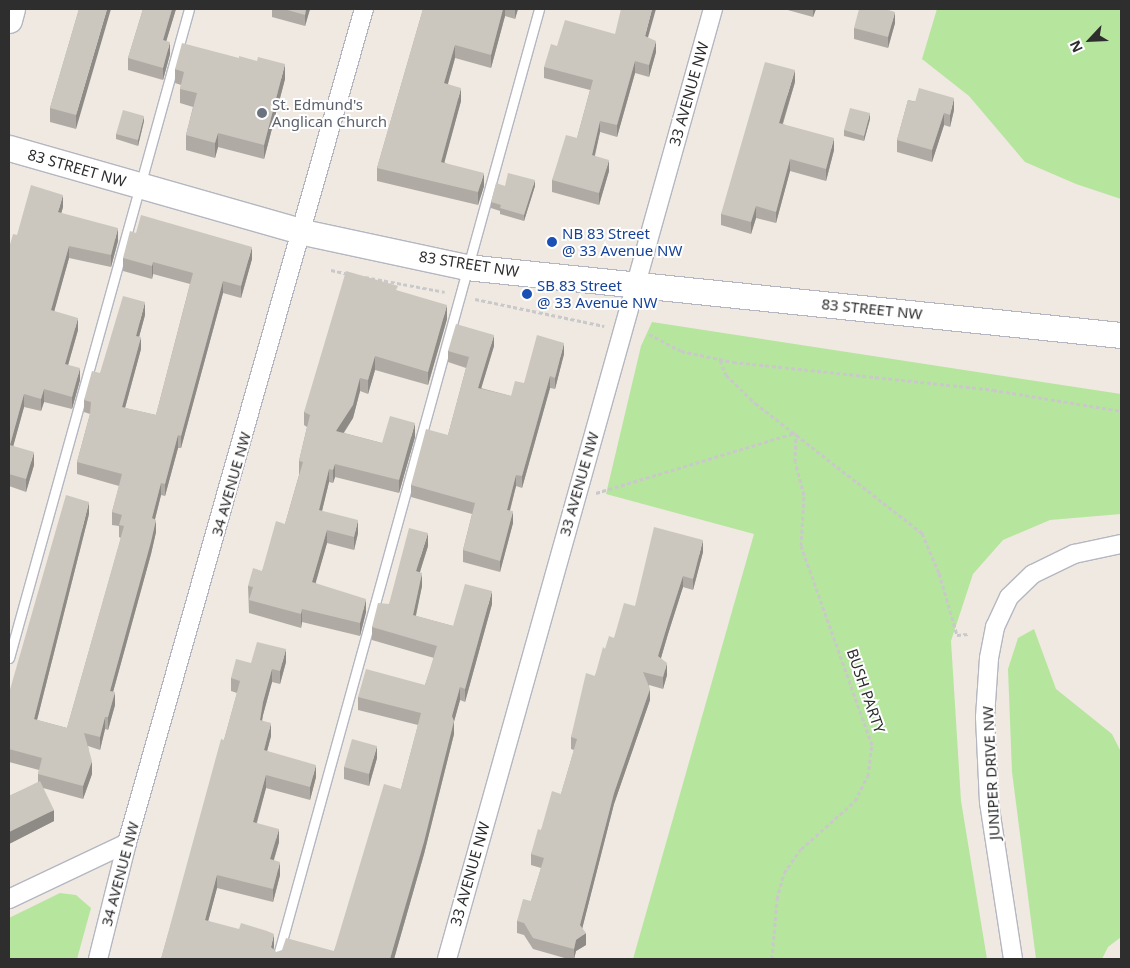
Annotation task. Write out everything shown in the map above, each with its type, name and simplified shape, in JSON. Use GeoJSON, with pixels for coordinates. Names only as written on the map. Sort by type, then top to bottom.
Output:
{"type":"FeatureCollection","features":[{"type":"Feature","properties":{"kind":"street"},"geometry":{"type":"LineString","coordinates":[[9,20],[12,9]]}},
{"type":"Feature","properties":{"kind":"street","name":"34 AVENUE NW"},"geometry":{"type":"LineString","coordinates":[[98,959],[127,843],[303,232],[364,9]]}},
{"type":"Feature","properties":{"kind":"street","name":"33 AVENUE NW"},"geometry":{"type":"LineString","coordinates":[[447,959],[713,9]]}},
{"type":"Feature","properties":{"kind":"street","name":"83 STREET NW"},"geometry":{"type":"LineString","coordinates":[[9,148],[303,232],[466,267],[1121,335]]}},
{"type":"Feature","properties":{"kind":"street","name":"JUNIPER DRIVE NW"},"geometry":{"type":"LineString","coordinates":[[1013,959],[989,802],[985,717],[989,658],[996,627],[1009,597],[1033,574],[1074,554],[1121,544]]}},
{"type":"Feature","properties":{"kind":"street"},"geometry":{"type":"LineString","coordinates":[[9,899],[127,843]]}},
{"type":"Feature","properties":{"kind":"lane"},"geometry":{"type":"LineString","coordinates":[[9,658],[142,187],[189,9]]}},
{"type":"Feature","properties":{"kind":"lane"},"geometry":{"type":"LineString","coordinates":[[277,959],[459,305],[466,267],[539,9]]}},
{"type":"Feature","properties":{"kind":"path"},"geometry":{"type":"LineString","coordinates":[[649,334],[681,351],[720,360],[831,375],[993,390],[1121,411]]}},
{"type":"Feature","properties":{"kind":"path"},"geometry":{"type":"LineString","coordinates":[[720,360],[726,375],[755,403],[796,433],[922,533],[939,573],[957,635],[968,634]]}},
{"type":"Feature","properties":{"kind":"path"},"geometry":{"type":"LineString","coordinates":[[578,489],[601,494],[619,485],[796,433]]}},
{"type":"Feature","properties":{"kind":"path","name":"BUSH PARTY"},"geometry":{"type":"LineString","coordinates":[[772,959],[778,899],[784,873],[801,849],[854,801],[868,776],[872,745],[801,546],[804,495],[795,462],[796,433]]}},
{"type":"Feature","properties":{"kind":"green space"},"geometry":{"type":"Polygon","coordinates":[[[937,9],[1121,9],[1121,199],[1076,184],[1025,162],[969,96],[922,59],[937,9]]]}},
{"type":"Feature","properties":{"kind":"green space"},"geometry":{"type":"Polygon","coordinates":[[[652,322],[1121,394],[1121,514],[1050,520],[1003,540],[973,574],[951,641],[961,801],[987,959],[633,959],[754,534],[606,494],[641,346],[652,322]]]}},
{"type":"Feature","properties":{"kind":"green space"},"geometry":{"type":"Polygon","coordinates":[[[1034,629],[1056,689],[1112,734],[1121,752],[1121,937],[1108,947],[1102,959],[1036,959],[1012,772],[1008,669],[1018,638],[1034,629]]]}},
{"type":"Feature","properties":{"kind":"green space"},"geometry":{"type":"Polygon","coordinates":[[[60,893],[76,895],[91,908],[77,959],[9,959],[9,918],[60,893]]]}},
{"type":"Feature","properties":{"kind":"building"},"geometry":{"type":"Polygon","coordinates":[[[79,9],[107,9],[76,115],[50,108],[79,9]]]}},
{"type":"Feature","properties":{"kind":"building"},"geometry":{"type":"Polygon","coordinates":[[[143,9],[172,9],[163,40],[170,42],[163,68],[128,58],[143,9]]]}},
{"type":"Feature","properties":{"kind":"building"},"geometry":{"type":"Polygon","coordinates":[[[284,9],[306,9],[305,15],[284,9]]]}},
{"type":"Feature","properties":{"kind":"building"},"geometry":{"type":"Polygon","coordinates":[[[423,9],[503,9],[491,55],[455,45],[444,83],[461,88],[441,162],[484,173],[478,192],[377,168],[423,9]]]}},
{"type":"Feature","properties":{"kind":"building"},"geometry":{"type":"Polygon","coordinates":[[[621,9],[652,9],[645,36],[656,41],[649,65],[635,61],[617,125],[600,121],[592,155],[609,160],[599,193],[552,180],[566,135],[577,138],[593,80],[544,67],[551,44],[557,46],[565,20],[615,34],[621,9]]]}},
{"type":"Feature","properties":{"kind":"building"},"geometry":{"type":"Polygon","coordinates":[[[859,9],[885,9],[895,12],[888,37],[854,28],[859,9]]]}},
{"type":"Feature","properties":{"kind":"building"},"geometry":{"type":"Polygon","coordinates":[[[182,43],[239,58],[239,56],[257,61],[258,57],[285,64],[264,145],[218,133],[215,143],[186,135],[197,93],[180,89],[184,72],[175,69],[182,43]]]}},
{"type":"Feature","properties":{"kind":"building"},"geometry":{"type":"Polygon","coordinates":[[[765,62],[795,70],[779,123],[834,138],[826,169],[790,159],[776,212],[756,206],[751,222],[721,214],[765,62]]]}},
{"type":"Feature","properties":{"kind":"building"},"geometry":{"type":"Polygon","coordinates":[[[919,88],[954,98],[950,115],[944,113],[932,150],[897,140],[908,100],[915,102],[919,88]]]}},
{"type":"Feature","properties":{"kind":"building"},"geometry":{"type":"Polygon","coordinates":[[[850,108],[870,113],[864,136],[844,130],[850,108]]]}},
{"type":"Feature","properties":{"kind":"building"},"geometry":{"type":"Polygon","coordinates":[[[123,110],[144,116],[138,140],[116,134],[123,110]]]}},
{"type":"Feature","properties":{"kind":"building"},"geometry":{"type":"Polygon","coordinates":[[[508,173],[535,180],[524,215],[500,208],[501,205],[491,202],[496,183],[505,186],[508,173]]]}},
{"type":"Feature","properties":{"kind":"building"},"geometry":{"type":"Polygon","coordinates":[[[31,185],[63,195],[58,212],[118,228],[111,255],[69,246],[51,310],[78,318],[65,364],[80,368],[72,397],[44,389],[41,399],[24,394],[10,445],[34,452],[26,479],[9,474],[9,248],[13,234],[17,235],[31,185]]]}},
{"type":"Feature","properties":{"kind":"building"},"geometry":{"type":"Polygon","coordinates":[[[141,215],[252,247],[241,286],[223,281],[181,436],[178,435],[165,484],[161,483],[152,518],[156,520],[151,542],[110,691],[115,692],[108,717],[105,717],[100,737],[84,733],[92,761],[83,786],[38,774],[42,758],[9,749],[9,693],[66,495],[89,502],[34,719],[67,728],[124,526],[119,525],[122,515],[112,512],[122,474],[77,462],[90,414],[91,402],[84,400],[92,371],[100,373],[123,296],[145,302],[136,336],[141,337],[122,407],[156,415],[193,273],[153,262],[152,266],[123,258],[130,231],[136,233],[141,215]]]}},
{"type":"Feature","properties":{"kind":"building"},"geometry":{"type":"Polygon","coordinates":[[[346,271],[398,286],[396,290],[447,305],[428,372],[375,356],[368,380],[360,378],[353,405],[336,431],[382,443],[390,416],[415,423],[399,480],[335,464],[333,470],[329,469],[319,510],[358,520],[354,537],[327,530],[312,582],[366,599],[360,623],[302,609],[301,614],[249,600],[253,587],[248,586],[253,568],[262,571],[276,521],[285,524],[303,462],[299,461],[310,415],[304,412],[346,271]]]}},
{"type":"Feature","properties":{"kind":"building"},"geometry":{"type":"Polygon","coordinates":[[[456,324],[494,335],[478,388],[511,396],[515,381],[524,383],[537,335],[564,343],[555,378],[550,376],[522,476],[516,475],[507,510],[513,511],[500,561],[463,550],[475,503],[411,485],[426,429],[448,435],[469,357],[448,351],[456,324]]]}},
{"type":"Feature","properties":{"kind":"building"},"geometry":{"type":"Polygon","coordinates":[[[654,527],[703,540],[693,579],[683,576],[658,656],[667,663],[663,677],[643,672],[650,689],[614,793],[580,925],[586,933],[576,940],[574,949],[533,938],[524,923],[517,921],[523,899],[531,901],[544,858],[531,854],[538,829],[541,830],[552,791],[561,794],[577,739],[571,737],[586,673],[595,676],[603,647],[605,649],[609,636],[614,638],[624,603],[635,606],[654,527]]]}},
{"type":"Feature","properties":{"kind":"building"},"geometry":{"type":"Polygon","coordinates":[[[409,528],[428,533],[416,571],[422,573],[413,615],[453,626],[465,584],[492,591],[465,689],[460,687],[452,716],[454,721],[424,842],[390,959],[161,959],[221,739],[224,740],[240,681],[231,678],[236,659],[251,663],[257,642],[286,649],[280,671],[272,669],[263,702],[260,720],[271,723],[264,750],[316,765],[310,787],[266,775],[253,822],[279,829],[270,859],[280,862],[273,889],[217,875],[205,920],[239,929],[241,923],[274,934],[271,947],[276,952],[282,950],[286,938],[334,951],[384,784],[401,789],[421,713],[358,697],[366,669],[425,685],[437,646],[372,627],[378,603],[389,604],[409,528]]]}},
{"type":"Feature","properties":{"kind":"building"},"geometry":{"type":"Polygon","coordinates":[[[352,739],[377,746],[369,774],[344,767],[352,739]]]}},
{"type":"Feature","properties":{"kind":"building"},"geometry":{"type":"Polygon","coordinates":[[[40,781],[54,810],[9,832],[9,796],[40,781]]]}},
{"type":"Feature","properties":{"kind":"place","name":"St. Edmund's Anglican Church"},"geometry":{"type":"Point","coordinates":[262,113]}},
{"type":"Feature","properties":{"kind":"place","name":"NB 83 Street @ 33 Avenue NW"},"geometry":{"type":"Point","coordinates":[552,242]}},
{"type":"Feature","properties":{"kind":"place","name":"SB 83 Street @ 33 Avenue NW"},"geometry":{"type":"Point","coordinates":[527,294]}}]}
